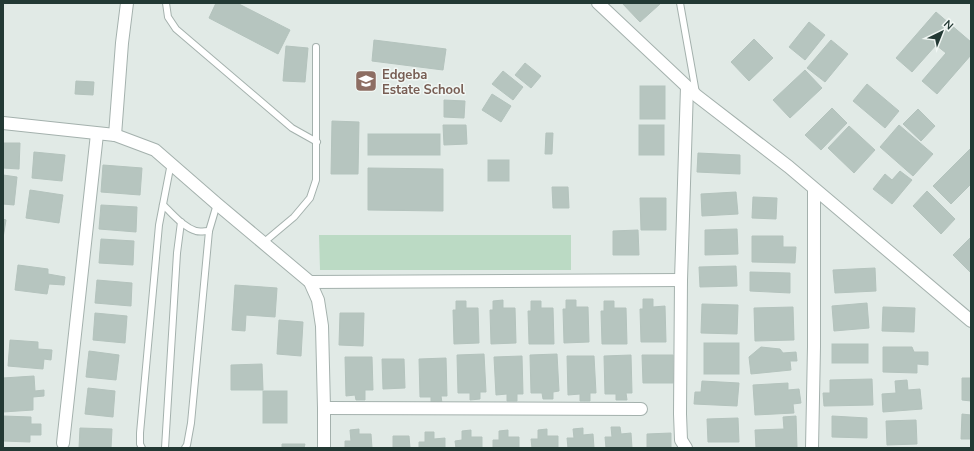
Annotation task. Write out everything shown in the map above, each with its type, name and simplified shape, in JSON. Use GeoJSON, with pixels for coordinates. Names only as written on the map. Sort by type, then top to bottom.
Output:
{"type":"FeatureCollection","features":[{"type":"Feature","properties":{"kind":"street"},"geometry":{"type":"LineString","coordinates":[[115,135],[122,43],[127,3]]}},
{"type":"Feature","properties":{"kind":"street"},"geometry":{"type":"LineString","coordinates":[[598,3],[697,96],[789,167],[971,321]]}},
{"type":"Feature","properties":{"kind":"street"},"geometry":{"type":"LineString","coordinates":[[686,448],[681,440],[680,414],[681,280],[687,87]]}},
{"type":"Feature","properties":{"kind":"street"},"geometry":{"type":"LineString","coordinates":[[3,123],[115,135],[154,150],[310,282],[318,300],[322,326],[324,448]]}},
{"type":"Feature","properties":{"kind":"street"},"geometry":{"type":"LineString","coordinates":[[63,443],[97,134]]}},
{"type":"Feature","properties":{"kind":"street"},"geometry":{"type":"LineString","coordinates":[[812,448],[814,189]]}},
{"type":"Feature","properties":{"kind":"street"},"geometry":{"type":"LineString","coordinates":[[310,282],[681,280]]}},
{"type":"Feature","properties":{"kind":"street"},"geometry":{"type":"LineString","coordinates":[[324,408],[641,409]]}},
{"type":"Feature","properties":{"kind":"lane"},"geometry":{"type":"LineString","coordinates":[[166,3],[168,17],[176,29],[292,128],[317,142]]}},
{"type":"Feature","properties":{"kind":"lane"},"geometry":{"type":"LineString","coordinates":[[680,3],[697,96]]}},
{"type":"Feature","properties":{"kind":"lane"},"geometry":{"type":"LineString","coordinates":[[264,244],[294,217],[310,198],[316,180],[316,47]]}},
{"type":"Feature","properties":{"kind":"lane"},"geometry":{"type":"LineString","coordinates":[[142,448],[140,444],[140,433],[157,240],[171,163]]}},
{"type":"Feature","properties":{"kind":"lane"},"geometry":{"type":"LineString","coordinates":[[185,448],[187,446],[192,423],[194,382],[209,231],[217,204]]}},
{"type":"Feature","properties":{"kind":"lane"},"geometry":{"type":"LineString","coordinates":[[163,205],[181,222],[198,232],[209,231]]}},
{"type":"Feature","properties":{"kind":"lane"},"geometry":{"type":"LineString","coordinates":[[165,448],[177,253],[181,222]]}},
{"type":"Feature","properties":{"kind":"green space"},"geometry":{"type":"Polygon","coordinates":[[[319,235],[571,235],[571,270],[320,270],[319,235]]]}},
{"type":"Feature","properties":{"kind":"building"},"geometry":{"type":"Polygon","coordinates":[[[216,3],[237,3],[290,30],[278,54],[209,18],[216,3]]]}},
{"type":"Feature","properties":{"kind":"building"},"geometry":{"type":"Polygon","coordinates":[[[622,3],[660,3],[660,4],[640,22],[622,3]]]}},
{"type":"Feature","properties":{"kind":"building"},"geometry":{"type":"Polygon","coordinates":[[[936,12],[971,42],[971,55],[937,94],[922,81],[946,53],[936,45],[912,72],[896,58],[936,12]]]}},
{"type":"Feature","properties":{"kind":"building"},"geometry":{"type":"Polygon","coordinates":[[[809,22],[825,35],[805,60],[789,47],[809,22]]]}},
{"type":"Feature","properties":{"kind":"building"},"geometry":{"type":"Polygon","coordinates":[[[754,39],[773,58],[749,81],[731,62],[754,39]]]}},
{"type":"Feature","properties":{"kind":"building"},"geometry":{"type":"Polygon","coordinates":[[[374,40],[446,49],[443,70],[372,61],[374,40]]]}},
{"type":"Feature","properties":{"kind":"building"},"geometry":{"type":"Polygon","coordinates":[[[831,40],[848,54],[825,82],[807,68],[831,40]]]}},
{"type":"Feature","properties":{"kind":"building"},"geometry":{"type":"Polygon","coordinates":[[[286,46],[308,48],[305,82],[283,81],[286,46]]]}},
{"type":"Feature","properties":{"kind":"building"},"geometry":{"type":"Polygon","coordinates":[[[525,63],[541,76],[531,88],[515,75],[525,63]]]}},
{"type":"Feature","properties":{"kind":"building"},"geometry":{"type":"Polygon","coordinates":[[[805,70],[822,88],[790,118],[773,100],[805,70]]]}},
{"type":"Feature","properties":{"kind":"building"},"geometry":{"type":"Polygon","coordinates":[[[503,71],[523,87],[513,100],[492,84],[503,71]]]}},
{"type":"Feature","properties":{"kind":"building"},"geometry":{"type":"Polygon","coordinates":[[[76,81],[94,82],[93,95],[75,94],[76,81]]]}},
{"type":"Feature","properties":{"kind":"building"},"geometry":{"type":"Polygon","coordinates":[[[867,84],[899,111],[885,128],[853,101],[867,84]]]}},
{"type":"Feature","properties":{"kind":"building"},"geometry":{"type":"Polygon","coordinates":[[[640,86],[665,86],[665,119],[640,119],[640,86]]]}},
{"type":"Feature","properties":{"kind":"building"},"geometry":{"type":"Polygon","coordinates":[[[492,94],[511,106],[501,122],[482,110],[492,94]]]}},
{"type":"Feature","properties":{"kind":"building"},"geometry":{"type":"Polygon","coordinates":[[[444,100],[465,101],[464,118],[444,117],[444,100]]]}},
{"type":"Feature","properties":{"kind":"building"},"geometry":{"type":"Polygon","coordinates":[[[832,108],[847,123],[821,150],[805,135],[832,108]]]}},
{"type":"Feature","properties":{"kind":"building"},"geometry":{"type":"Polygon","coordinates":[[[918,109],[935,126],[921,141],[903,124],[918,109]]]}},
{"type":"Feature","properties":{"kind":"building"},"geometry":{"type":"Polygon","coordinates":[[[332,121],[359,122],[358,174],[331,174],[332,121]]]}},
{"type":"Feature","properties":{"kind":"building"},"geometry":{"type":"Polygon","coordinates":[[[443,125],[466,125],[467,144],[444,145],[443,125]]]}},
{"type":"Feature","properties":{"kind":"building"},"geometry":{"type":"Polygon","coordinates":[[[639,125],[664,125],[664,155],[639,155],[639,125]]]}},
{"type":"Feature","properties":{"kind":"building"},"geometry":{"type":"Polygon","coordinates":[[[899,125],[933,154],[913,176],[880,147],[899,125]]]}},
{"type":"Feature","properties":{"kind":"building"},"geometry":{"type":"Polygon","coordinates":[[[849,126],[875,150],[854,173],[828,148],[849,126]]]}},
{"type":"Feature","properties":{"kind":"building"},"geometry":{"type":"Polygon","coordinates":[[[546,133],[553,133],[552,154],[545,154],[546,133]]]}},
{"type":"Feature","properties":{"kind":"building"},"geometry":{"type":"Polygon","coordinates":[[[368,134],[440,134],[440,155],[368,155],[368,134]]]}},
{"type":"Feature","properties":{"kind":"building"},"geometry":{"type":"Polygon","coordinates":[[[3,143],[20,143],[19,169],[3,168],[3,143]]]}},
{"type":"Feature","properties":{"kind":"building"},"geometry":{"type":"Polygon","coordinates":[[[971,148],[971,184],[951,204],[933,186],[971,148]]]}},
{"type":"Feature","properties":{"kind":"building"},"geometry":{"type":"Polygon","coordinates":[[[34,152],[65,155],[62,181],[32,178],[34,152]]]}},
{"type":"Feature","properties":{"kind":"building"},"geometry":{"type":"Polygon","coordinates":[[[698,153],[740,155],[740,174],[697,172],[698,153]]]}},
{"type":"Feature","properties":{"kind":"building"},"geometry":{"type":"Polygon","coordinates":[[[488,160],[509,160],[509,181],[488,181],[488,160]]]}},
{"type":"Feature","properties":{"kind":"building"},"geometry":{"type":"Polygon","coordinates":[[[103,165],[142,168],[140,195],[101,192],[103,165]]]}},
{"type":"Feature","properties":{"kind":"building"},"geometry":{"type":"Polygon","coordinates":[[[368,168],[443,169],[443,211],[368,210],[368,168]]]}},
{"type":"Feature","properties":{"kind":"building"},"geometry":{"type":"Polygon","coordinates":[[[900,171],[912,180],[892,204],[873,189],[885,174],[892,180],[900,171]]]}},
{"type":"Feature","properties":{"kind":"building"},"geometry":{"type":"Polygon","coordinates":[[[3,175],[17,177],[14,205],[3,204],[3,175]]]}},
{"type":"Feature","properties":{"kind":"building"},"geometry":{"type":"Polygon","coordinates":[[[552,187],[568,187],[569,208],[553,208],[552,187]]]}},
{"type":"Feature","properties":{"kind":"building"},"geometry":{"type":"Polygon","coordinates":[[[30,190],[63,195],[59,223],[26,218],[30,190]]]}},
{"type":"Feature","properties":{"kind":"building"},"geometry":{"type":"Polygon","coordinates":[[[927,191],[955,219],[941,234],[913,206],[927,191]]]}},
{"type":"Feature","properties":{"kind":"building"},"geometry":{"type":"Polygon","coordinates":[[[736,192],[738,214],[702,216],[701,194],[736,192]]]}},
{"type":"Feature","properties":{"kind":"building"},"geometry":{"type":"Polygon","coordinates":[[[753,197],[777,198],[776,219],[752,218],[753,197]]]}},
{"type":"Feature","properties":{"kind":"building"},"geometry":{"type":"Polygon","coordinates":[[[640,198],[666,198],[666,230],[641,230],[640,198]]]}},
{"type":"Feature","properties":{"kind":"building"},"geometry":{"type":"Polygon","coordinates":[[[101,205],[137,207],[136,232],[99,229],[101,205]]]}},
{"type":"Feature","properties":{"kind":"building"},"geometry":{"type":"Polygon","coordinates":[[[3,219],[6,220],[3,238],[3,219]]]}},
{"type":"Feature","properties":{"kind":"building"},"geometry":{"type":"Polygon","coordinates":[[[737,229],[738,254],[705,255],[705,230],[737,229]]]}},
{"type":"Feature","properties":{"kind":"building"},"geometry":{"type":"Polygon","coordinates":[[[638,230],[639,255],[613,255],[613,231],[638,230]]]}},
{"type":"Feature","properties":{"kind":"building"},"geometry":{"type":"Polygon","coordinates":[[[752,236],[783,236],[783,247],[796,247],[795,263],[752,262],[752,236]]]}},
{"type":"Feature","properties":{"kind":"building"},"geometry":{"type":"Polygon","coordinates":[[[971,237],[971,273],[953,255],[971,237]]]}},
{"type":"Feature","properties":{"kind":"building"},"geometry":{"type":"Polygon","coordinates":[[[101,239],[134,241],[133,265],[99,263],[101,239]]]}},
{"type":"Feature","properties":{"kind":"building"},"geometry":{"type":"Polygon","coordinates":[[[18,265],[48,269],[48,274],[65,277],[64,285],[49,284],[47,294],[15,290],[18,265]]]}},
{"type":"Feature","properties":{"kind":"building"},"geometry":{"type":"Polygon","coordinates":[[[736,266],[737,286],[700,287],[699,267],[736,266]]]}},
{"type":"Feature","properties":{"kind":"building"},"geometry":{"type":"Polygon","coordinates":[[[875,268],[876,291],[835,293],[833,270],[875,268]]]}},
{"type":"Feature","properties":{"kind":"building"},"geometry":{"type":"Polygon","coordinates":[[[750,272],[790,273],[790,293],[750,291],[750,272]]]}},
{"type":"Feature","properties":{"kind":"building"},"geometry":{"type":"Polygon","coordinates":[[[97,280],[132,283],[131,306],[95,303],[97,280]]]}},
{"type":"Feature","properties":{"kind":"building"},"geometry":{"type":"Polygon","coordinates":[[[235,285],[277,288],[275,317],[246,315],[245,331],[232,330],[235,285]]]}},
{"type":"Feature","properties":{"kind":"building"},"geometry":{"type":"Polygon","coordinates":[[[643,299],[653,299],[653,307],[665,306],[666,342],[641,342],[640,309],[643,309],[643,299]]]}},
{"type":"Feature","properties":{"kind":"building"},"geometry":{"type":"Polygon","coordinates":[[[503,300],[503,308],[515,308],[516,343],[491,344],[490,310],[493,310],[493,301],[503,300]]]}},
{"type":"Feature","properties":{"kind":"building"},"geometry":{"type":"Polygon","coordinates":[[[566,300],[576,300],[576,307],[588,307],[589,342],[564,343],[563,309],[566,309],[566,300]]]}},
{"type":"Feature","properties":{"kind":"building"},"geometry":{"type":"Polygon","coordinates":[[[456,301],[466,301],[466,308],[478,308],[479,343],[454,344],[453,310],[456,310],[456,301]]]}},
{"type":"Feature","properties":{"kind":"building"},"geometry":{"type":"Polygon","coordinates":[[[531,301],[541,301],[541,308],[553,308],[554,344],[529,344],[528,311],[531,311],[531,301]]]}},
{"type":"Feature","properties":{"kind":"building"},"geometry":{"type":"Polygon","coordinates":[[[604,301],[614,301],[614,308],[626,308],[627,344],[602,344],[601,311],[604,311],[604,301]]]}},
{"type":"Feature","properties":{"kind":"building"},"geometry":{"type":"Polygon","coordinates":[[[867,303],[869,328],[834,331],[832,306],[867,303]]]}},
{"type":"Feature","properties":{"kind":"building"},"geometry":{"type":"Polygon","coordinates":[[[702,304],[738,305],[737,334],[701,333],[702,304]]]}},
{"type":"Feature","properties":{"kind":"building"},"geometry":{"type":"Polygon","coordinates":[[[793,307],[794,340],[755,341],[754,308],[793,307]]]}},
{"type":"Feature","properties":{"kind":"building"},"geometry":{"type":"Polygon","coordinates":[[[883,307],[915,308],[914,332],[882,331],[883,307]]]}},
{"type":"Feature","properties":{"kind":"building"},"geometry":{"type":"Polygon","coordinates":[[[95,313],[127,316],[125,343],[93,340],[95,313]]]}},
{"type":"Feature","properties":{"kind":"building"},"geometry":{"type":"Polygon","coordinates":[[[340,313],[364,313],[363,346],[339,345],[340,313]]]}},
{"type":"Feature","properties":{"kind":"building"},"geometry":{"type":"Polygon","coordinates":[[[279,320],[303,322],[301,356],[277,354],[279,320]]]}},
{"type":"Feature","properties":{"kind":"building"},"geometry":{"type":"Polygon","coordinates":[[[10,340],[38,342],[38,349],[52,350],[51,360],[44,359],[43,369],[8,366],[10,340]]]}},
{"type":"Feature","properties":{"kind":"building"},"geometry":{"type":"Polygon","coordinates":[[[704,343],[739,343],[739,374],[704,374],[704,343]]]}},
{"type":"Feature","properties":{"kind":"building"},"geometry":{"type":"Polygon","coordinates":[[[832,344],[868,344],[868,363],[832,363],[832,344]]]}},
{"type":"Feature","properties":{"kind":"building"},"geometry":{"type":"Polygon","coordinates":[[[761,347],[780,349],[783,353],[796,352],[797,361],[790,361],[791,370],[751,374],[749,357],[761,347]]]}},
{"type":"Feature","properties":{"kind":"building"},"geometry":{"type":"Polygon","coordinates":[[[883,347],[912,347],[914,352],[928,352],[928,365],[917,364],[917,373],[883,372],[883,347]]]}},
{"type":"Feature","properties":{"kind":"building"},"geometry":{"type":"Polygon","coordinates":[[[89,351],[119,355],[116,380],[86,377],[89,351]]]}},
{"type":"Feature","properties":{"kind":"building"},"geometry":{"type":"Polygon","coordinates":[[[484,354],[486,392],[480,392],[480,399],[470,400],[470,393],[458,393],[457,355],[484,354]]]}},
{"type":"Feature","properties":{"kind":"building"},"geometry":{"type":"Polygon","coordinates":[[[557,354],[559,391],[553,392],[553,399],[543,399],[542,393],[531,393],[530,355],[557,354]]]}},
{"type":"Feature","properties":{"kind":"building"},"geometry":{"type":"Polygon","coordinates":[[[631,355],[632,393],[626,393],[627,400],[616,400],[616,394],[605,394],[604,356],[631,355]]]}},
{"type":"Feature","properties":{"kind":"building"},"geometry":{"type":"Polygon","coordinates":[[[642,355],[673,355],[673,383],[643,383],[642,355]]]}},
{"type":"Feature","properties":{"kind":"building"},"geometry":{"type":"Polygon","coordinates":[[[522,356],[523,394],[517,394],[517,401],[507,401],[507,394],[496,395],[494,357],[522,356]]]}},
{"type":"Feature","properties":{"kind":"building"},"geometry":{"type":"Polygon","coordinates":[[[567,356],[594,356],[596,393],[590,393],[590,401],[580,401],[580,394],[568,395],[567,356]]]}},
{"type":"Feature","properties":{"kind":"building"},"geometry":{"type":"Polygon","coordinates":[[[345,357],[372,357],[373,390],[365,390],[365,400],[356,400],[355,395],[346,396],[345,357]]]}},
{"type":"Feature","properties":{"kind":"building"},"geometry":{"type":"Polygon","coordinates":[[[446,358],[447,396],[441,396],[442,403],[431,403],[431,397],[420,397],[419,359],[446,358]]]}},
{"type":"Feature","properties":{"kind":"building"},"geometry":{"type":"Polygon","coordinates":[[[382,359],[404,359],[405,388],[383,389],[382,359]]]}},
{"type":"Feature","properties":{"kind":"building"},"geometry":{"type":"Polygon","coordinates":[[[262,364],[263,390],[231,390],[231,365],[262,364]]]}},
{"type":"Feature","properties":{"kind":"building"},"geometry":{"type":"Polygon","coordinates":[[[34,376],[35,391],[44,390],[44,396],[33,397],[33,410],[3,412],[3,378],[34,376]]]}},
{"type":"Feature","properties":{"kind":"building"},"geometry":{"type":"Polygon","coordinates":[[[962,378],[971,378],[971,401],[962,400],[962,378]]]}},
{"type":"Feature","properties":{"kind":"building"},"geometry":{"type":"Polygon","coordinates":[[[872,379],[873,405],[824,406],[823,393],[830,393],[830,380],[872,379]]]}},
{"type":"Feature","properties":{"kind":"building"},"geometry":{"type":"Polygon","coordinates":[[[907,380],[908,390],[920,389],[922,409],[883,412],[882,394],[896,393],[895,381],[907,380]]]}},
{"type":"Feature","properties":{"kind":"building"},"geometry":{"type":"Polygon","coordinates":[[[702,381],[739,383],[737,406],[694,404],[695,392],[701,392],[702,381]]]}},
{"type":"Feature","properties":{"kind":"building"},"geometry":{"type":"Polygon","coordinates":[[[788,383],[788,390],[799,389],[801,403],[793,404],[794,413],[755,415],[753,385],[788,383]]]}},
{"type":"Feature","properties":{"kind":"building"},"geometry":{"type":"Polygon","coordinates":[[[88,388],[115,391],[113,417],[85,414],[88,388]]]}},
{"type":"Feature","properties":{"kind":"building"},"geometry":{"type":"Polygon","coordinates":[[[263,391],[287,391],[287,423],[263,423],[263,391]]]}},
{"type":"Feature","properties":{"kind":"building"},"geometry":{"type":"Polygon","coordinates":[[[962,414],[971,415],[971,439],[961,439],[962,414]]]}},
{"type":"Feature","properties":{"kind":"building"},"geometry":{"type":"Polygon","coordinates":[[[3,416],[31,417],[31,424],[41,424],[41,435],[30,435],[30,442],[3,441],[3,416]]]}},
{"type":"Feature","properties":{"kind":"building"},"geometry":{"type":"Polygon","coordinates":[[[796,416],[797,448],[756,448],[755,430],[784,429],[783,417],[796,416]]]}},
{"type":"Feature","properties":{"kind":"building"},"geometry":{"type":"Polygon","coordinates":[[[832,416],[867,418],[867,438],[832,437],[832,416]]]}},
{"type":"Feature","properties":{"kind":"building"},"geometry":{"type":"Polygon","coordinates":[[[738,418],[739,442],[708,442],[707,419],[738,418]]]}},
{"type":"Feature","properties":{"kind":"building"},"geometry":{"type":"Polygon","coordinates":[[[916,420],[917,444],[887,445],[886,421],[916,420]]]}},
{"type":"Feature","properties":{"kind":"building"},"geometry":{"type":"Polygon","coordinates":[[[611,427],[620,427],[621,434],[631,433],[632,448],[606,448],[605,437],[612,437],[611,427]]]}},
{"type":"Feature","properties":{"kind":"building"},"geometry":{"type":"Polygon","coordinates":[[[80,428],[112,429],[111,448],[79,448],[80,428]]]}},
{"type":"Feature","properties":{"kind":"building"},"geometry":{"type":"Polygon","coordinates":[[[583,428],[583,435],[593,434],[594,448],[568,448],[567,438],[574,438],[573,429],[583,428]]]}},
{"type":"Feature","properties":{"kind":"building"},"geometry":{"type":"Polygon","coordinates":[[[359,429],[359,434],[371,434],[372,448],[345,448],[345,441],[351,441],[350,430],[359,429]]]}},
{"type":"Feature","properties":{"kind":"building"},"geometry":{"type":"Polygon","coordinates":[[[547,429],[547,436],[558,436],[558,448],[532,448],[531,439],[538,439],[538,430],[547,429]]]}},
{"type":"Feature","properties":{"kind":"building"},"geometry":{"type":"Polygon","coordinates":[[[471,430],[471,437],[482,437],[482,448],[456,448],[455,441],[462,440],[462,431],[471,430]]]}},
{"type":"Feature","properties":{"kind":"building"},"geometry":{"type":"Polygon","coordinates":[[[508,430],[508,437],[519,437],[519,448],[493,448],[493,440],[499,440],[499,431],[508,430]]]}},
{"type":"Feature","properties":{"kind":"building"},"geometry":{"type":"Polygon","coordinates":[[[425,432],[434,432],[434,439],[445,438],[445,448],[419,448],[419,442],[425,442],[425,432]]]}},
{"type":"Feature","properties":{"kind":"building"},"geometry":{"type":"Polygon","coordinates":[[[671,433],[671,448],[647,448],[647,434],[671,433]]]}},
{"type":"Feature","properties":{"kind":"building"},"geometry":{"type":"Polygon","coordinates":[[[393,436],[409,436],[410,448],[393,448],[393,436]]]}},
{"type":"Feature","properties":{"kind":"building"},"geometry":{"type":"Polygon","coordinates":[[[282,444],[305,444],[304,448],[282,448],[282,444]]]}},
{"type":"Feature","properties":{"kind":"place","name":"Edgeba Estate School"},"geometry":{"type":"Point","coordinates":[366,81]}}]}
